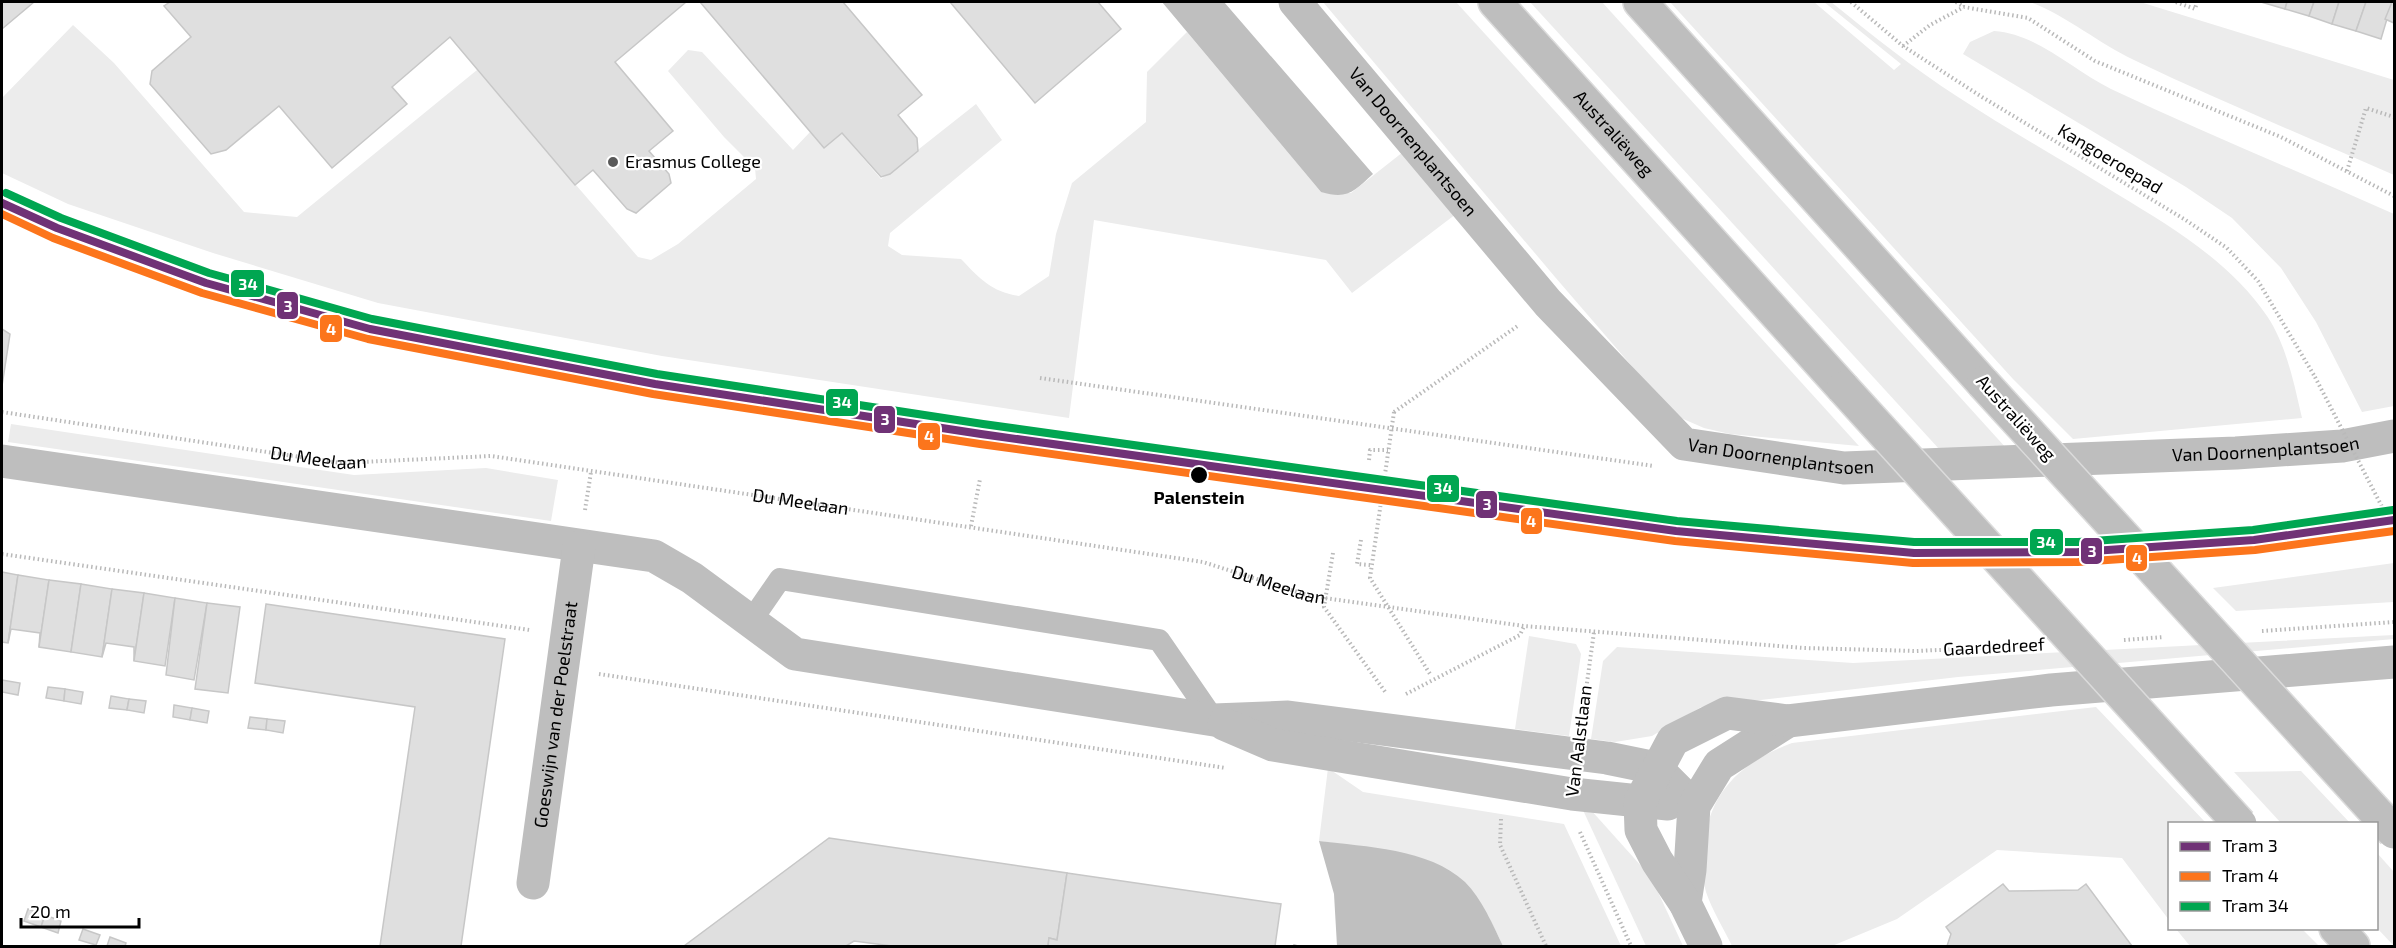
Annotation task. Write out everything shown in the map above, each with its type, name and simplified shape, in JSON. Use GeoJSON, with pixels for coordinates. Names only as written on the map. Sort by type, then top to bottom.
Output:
{"type":"FeatureCollection","features":[{"type":"Feature","properties":{"kind":"street","name":"Van Doornenplantsoen"},"geometry":{"type":"LineString","coordinates":[[1295,2],[1548,303],[1684,444],[1844,468],[2236,453],[2342,446],[2394,436]]}},
{"type":"Feature","properties":{"kind":"street","name":"Australiëweg"},"geometry":{"type":"LineString","coordinates":[[1495,2],[2238,822]]}},
{"type":"Feature","properties":{"kind":"street","name":"Australiëweg"},"geometry":{"type":"LineString","coordinates":[[1640,2],[2394,832]]}},
{"type":"Feature","properties":{"kind":"street"},"geometry":{"type":"LineString","coordinates":[[2,461],[579,547],[654,556],[692,578],[795,654],[1214,720],[1288,717],[1577,754],[1656,768],[1694,806]]}},
{"type":"Feature","properties":{"kind":"street","name":"Goeswijn van der Poelstraat"},"geometry":{"type":"LineString","coordinates":[[533,883],[579,547]]}},
{"type":"Feature","properties":{"kind":"street"},"geometry":{"type":"LineString","coordinates":[[1706,946],[1685,903],[1657,861],[1641,830],[1640,802],[1656,768],[1673,740],[1727,714],[1788,720],[2051,690],[2394,663]]}},
{"type":"Feature","properties":{"kind":"street"},"geometry":{"type":"LineString","coordinates":[[1214,720],[1273,745],[1572,794],[1694,806]]}},
{"type":"Feature","properties":{"kind":"street"},"geometry":{"type":"LineString","coordinates":[[1685,903],[1690,870],[1694,806],[1719,765],[1788,720]]}},
{"type":"Feature","properties":{"kind":"street"},"geometry":{"type":"LineString","coordinates":[[2338,930],[2353,946]]}},
{"type":"Feature","properties":{"kind":"lane"},"geometry":{"type":"LineString","coordinates":[[751,621],[780,579],[1159,640],[1214,720]]}},
{"type":"Feature","properties":{"kind":"path","name":"Kangoeroepad"},"geometry":{"type":"LineString","coordinates":[[1851,2],[1904,46],[1982,97],[2184,219],[2227,248],[2258,281],[2315,377],[2394,530]]}},
{"type":"Feature","properties":{"kind":"path"},"geometry":{"type":"LineString","coordinates":[[1956,2],[1964,7],[2028,18],[2095,61],[2281,137],[2394,196]]}},
{"type":"Feature","properties":{"kind":"path"},"geometry":{"type":"LineString","coordinates":[[2175,2],[2195,9],[2198,2]]}},
{"type":"Feature","properties":{"kind":"path"},"geometry":{"type":"LineString","coordinates":[[1904,46],[1930,25],[1964,7]]}},
{"type":"Feature","properties":{"kind":"path"},"geometry":{"type":"LineString","coordinates":[[2347,171],[2366,108],[2394,117]]}},
{"type":"Feature","properties":{"kind":"path"},"geometry":{"type":"LineString","coordinates":[[1430,674],[1370,579],[1394,412],[1516,327]]}},
{"type":"Feature","properties":{"kind":"path"},"geometry":{"type":"LineString","coordinates":[[1040,378],[1578,458],[1687,470],[1709,448]]}},
{"type":"Feature","properties":{"kind":"path","name":"Du Meelaan"},"geometry":{"type":"LineString","coordinates":[[2,412],[340,463],[491,456],[1203,562],[1310,596],[1524,626],[1594,632]]}},
{"type":"Feature","properties":{"kind":"path"},"geometry":{"type":"LineString","coordinates":[[1369,460],[1370,450],[1388,450]]}},
{"type":"Feature","properties":{"kind":"path"},"geometry":{"type":"LineString","coordinates":[[971,526],[980,479]]}},
{"type":"Feature","properties":{"kind":"path"},"geometry":{"type":"LineString","coordinates":[[1361,540],[1358,564],[1371,565]]}},
{"type":"Feature","properties":{"kind":"path"},"geometry":{"type":"LineString","coordinates":[[1333,553],[1324,607],[1392,701]]}},
{"type":"Feature","properties":{"kind":"path"},"geometry":{"type":"LineString","coordinates":[[2,554],[567,636]]}},
{"type":"Feature","properties":{"kind":"path"},"geometry":{"type":"LineString","coordinates":[[2253,631],[2394,622]]}},
{"type":"Feature","properties":{"kind":"path","name":"Gaardedreef"},"geometry":{"type":"LineString","coordinates":[[1594,632],[1804,648],[1916,651],[2029,646]]}},
{"type":"Feature","properties":{"kind":"path","name":"Van Aalstlaan"},"geometry":{"type":"LineString","coordinates":[[1577,754],[1594,632]]}},
{"type":"Feature","properties":{"kind":"path"},"geometry":{"type":"LineString","coordinates":[[2123,640],[2170,637]]}},
{"type":"Feature","properties":{"kind":"path"},"geometry":{"type":"LineString","coordinates":[[562,669],[1227,768]]}},
{"type":"Feature","properties":{"kind":"path","name":"Van Aalstlaan"},"geometry":{"type":"LineString","coordinates":[[1572,794],[1571,815],[1631,946]]}},
{"type":"Feature","properties":{"kind":"path"},"geometry":{"type":"LineString","coordinates":[[1502,808],[1500,845],[1546,946]]}},
{"type":"Feature","properties":{"kind":"shaded area"},"geometry":{"type":"Polygon","coordinates":[[[1162,2],[1224,2],[1373,174],[1350,192],[1338,195],[1321,192],[1162,2]]]}},
{"type":"Feature","properties":{"kind":"shaded area"},"geometry":{"type":"Polygon","coordinates":[[[1323,2],[1456,2],[1859,446],[1730,434],[1704,428],[1681,418],[1655,393],[1555,277],[1323,2]]]}},
{"type":"Feature","properties":{"kind":"shaded area"},"geometry":{"type":"Polygon","coordinates":[[[1530,2],[1602,2],[2007,449],[1940,450],[1530,2]]]}},
{"type":"Feature","properties":{"kind":"shaded area"},"geometry":{"type":"Polygon","coordinates":[[[1670,2],[1814,2],[1894,70],[1901,64],[1824,2],[1831,2],[1941,86],[2159,220],[2218,262],[2252,296],[2274,328],[2289,366],[2302,418],[2073,439],[2013,379],[1670,2]]]}},
{"type":"Feature","properties":{"kind":"shaded area"},"geometry":{"type":"Polygon","coordinates":[[[2030,2],[2140,2],[2394,80],[2394,175],[2134,60],[2030,2]]]}},
{"type":"Feature","properties":{"kind":"shaded area"},"geometry":{"type":"Polygon","coordinates":[[[73,25],[114,63],[244,212],[297,217],[477,70],[638,257],[651,260],[678,244],[756,179],[755,168],[724,137],[668,71],[688,50],[702,52],[793,150],[810,132],[822,146],[840,131],[881,179],[976,104],[1002,140],[890,233],[888,246],[902,255],[961,259],[974,273],[994,288],[1019,296],[1049,276],[1056,234],[1072,183],[1146,122],[1147,72],[1187,32],[1321,192],[1351,193],[1403,152],[1456,214],[1352,293],[1326,260],[1094,220],[1069,418],[662,356],[378,303],[213,253],[68,204],[2,173],[2,98],[73,25]]]}},
{"type":"Feature","properties":{"kind":"shaded area"},"geometry":{"type":"Polygon","coordinates":[[[1994,31],[2025,39],[2111,89],[2394,214],[2394,406],[2362,412],[2316,322],[2281,268],[2232,218],[2186,187],[1963,54],[1970,42],[1994,31]]]}},
{"type":"Feature","properties":{"kind":"shaded area"},"geometry":{"type":"Polygon","coordinates":[[[11,424],[354,475],[486,468],[558,480],[551,521],[8,442],[11,424]]]}},
{"type":"Feature","properties":{"kind":"shaded area"},"geometry":{"type":"Polygon","coordinates":[[[2394,563],[2394,602],[2236,611],[2213,588],[2394,563]]]}},
{"type":"Feature","properties":{"kind":"shaded area"},"geometry":{"type":"Polygon","coordinates":[[[2394,635],[2394,639],[1958,677],[1701,707],[1652,736],[1615,742],[1591,739],[1603,661],[1617,647],[1853,663],[2394,635]]]}},
{"type":"Feature","properties":{"kind":"shaded area"},"geometry":{"type":"Polygon","coordinates":[[[1529,636],[1576,644],[1581,654],[1569,736],[1515,729],[1529,636]]]}},
{"type":"Feature","properties":{"kind":"shaded area"},"geometry":{"type":"Polygon","coordinates":[[[2096,707],[2205,822],[2168,822],[2168,919],[2122,858],[1997,850],[1897,919],[1832,946],[1732,946],[1711,906],[1703,876],[1704,850],[1712,812],[1730,782],[1743,770],[1757,760],[1792,743],[2096,707]]]}},
{"type":"Feature","properties":{"kind":"shaded area"},"geometry":{"type":"Polygon","coordinates":[[[1328,768],[1363,792],[1564,824],[1621,946],[1503,946],[1488,915],[1354,846],[1319,841],[1328,768]]]}},
{"type":"Feature","properties":{"kind":"shaded area"},"geometry":{"type":"Polygon","coordinates":[[[2301,771],[2349,822],[2280,822],[2234,772],[2301,771]]]}},
{"type":"Feature","properties":{"kind":"shaded area"},"geometry":{"type":"Polygon","coordinates":[[[1582,808],[1590,809],[1651,877],[1683,946],[1646,946],[1582,808]]]}},
{"type":"Feature","properties":{"kind":"shaded area"},"geometry":{"type":"Polygon","coordinates":[[[1319,841],[1396,851],[1433,862],[1450,871],[1465,882],[1477,896],[1503,946],[1337,946],[1334,894],[1319,841]]]}},
{"type":"Feature","properties":{"kind":"shaded area"},"geometry":{"type":"Polygon","coordinates":[[[2378,854],[2394,872],[2394,946],[2378,929],[2378,854]]]}},
{"type":"Feature","properties":{"kind":"shaded area"},"geometry":{"type":"Polygon","coordinates":[[[2177,930],[2303,930],[2319,946],[2190,946],[2177,930]]]}},
{"type":"Feature","properties":{"kind":"building"},"geometry":{"type":"Polygon","coordinates":[[[2,2],[34,2],[2,29],[2,2]]]}},
{"type":"Feature","properties":{"kind":"building"},"geometry":{"type":"Polygon","coordinates":[[[170,2],[686,2],[615,62],[673,131],[649,151],[669,174],[671,183],[636,213],[627,209],[593,170],[575,185],[450,37],[392,87],[407,104],[332,168],[279,106],[226,150],[211,154],[150,84],[152,71],[191,37],[164,6],[170,2]]]}},
{"type":"Feature","properties":{"kind":"building"},"geometry":{"type":"Polygon","coordinates":[[[700,2],[843,2],[922,95],[898,115],[917,138],[918,151],[890,174],[881,177],[842,133],[824,148],[700,2]]]}},
{"type":"Feature","properties":{"kind":"building"},"geometry":{"type":"Polygon","coordinates":[[[950,2],[1098,2],[1121,29],[1035,103],[950,2]]]}},
{"type":"Feature","properties":{"kind":"building"},"geometry":{"type":"Polygon","coordinates":[[[2261,2],[2287,2],[2285,9],[2261,2]]]}},
{"type":"Feature","properties":{"kind":"building"},"geometry":{"type":"Polygon","coordinates":[[[2287,2],[2314,2],[2309,16],[2285,9],[2287,2]]]}},
{"type":"Feature","properties":{"kind":"building"},"geometry":{"type":"Polygon","coordinates":[[[2314,2],[2339,2],[2332,24],[2309,16],[2314,2]]]}},
{"type":"Feature","properties":{"kind":"building"},"geometry":{"type":"Polygon","coordinates":[[[2339,2],[2366,2],[2356,31],[2332,24],[2339,2]]]}},
{"type":"Feature","properties":{"kind":"building"},"geometry":{"type":"Polygon","coordinates":[[[2366,2],[2392,2],[2381,39],[2356,31],[2366,2]]]}},
{"type":"Feature","properties":{"kind":"building"},"geometry":{"type":"Polygon","coordinates":[[[2394,2],[2394,23],[2385,19],[2394,2]]]}},
{"type":"Feature","properties":{"kind":"building"},"geometry":{"type":"Polygon","coordinates":[[[2,329],[10,334],[2,386],[2,329]]]}},
{"type":"Feature","properties":{"kind":"building"},"geometry":{"type":"Polygon","coordinates":[[[2,572],[18,575],[8,643],[2,642],[2,572]]]}},
{"type":"Feature","properties":{"kind":"building"},"geometry":{"type":"Polygon","coordinates":[[[18,575],[49,580],[39,647],[40,633],[11,629],[8,643],[18,575]]]}},
{"type":"Feature","properties":{"kind":"building"},"geometry":{"type":"Polygon","coordinates":[[[49,580],[81,584],[71,652],[39,647],[49,580]]]}},
{"type":"Feature","properties":{"kind":"building"},"geometry":{"type":"Polygon","coordinates":[[[81,584],[112,589],[102,657],[71,652],[81,584]]]}},
{"type":"Feature","properties":{"kind":"building"},"geometry":{"type":"Polygon","coordinates":[[[112,589],[144,593],[134,661],[134,647],[106,643],[102,657],[112,589]]]}},
{"type":"Feature","properties":{"kind":"building"},"geometry":{"type":"Polygon","coordinates":[[[144,593],[175,598],[165,666],[134,661],[144,593]]]}},
{"type":"Feature","properties":{"kind":"building"},"geometry":{"type":"Polygon","coordinates":[[[175,598],[207,603],[194,680],[166,675],[175,598]]]}},
{"type":"Feature","properties":{"kind":"building"},"geometry":{"type":"Polygon","coordinates":[[[207,603],[240,607],[228,693],[195,689],[207,603]]]}},
{"type":"Feature","properties":{"kind":"building"},"geometry":{"type":"Polygon","coordinates":[[[266,604],[505,639],[461,946],[380,946],[415,707],[255,683],[266,604]]]}},
{"type":"Feature","properties":{"kind":"building"},"geometry":{"type":"Polygon","coordinates":[[[2,680],[20,683],[18,695],[2,692],[2,680]]]}},
{"type":"Feature","properties":{"kind":"building"},"geometry":{"type":"Polygon","coordinates":[[[48,687],[65,689],[64,701],[46,698],[48,687]]]}},
{"type":"Feature","properties":{"kind":"building"},"geometry":{"type":"Polygon","coordinates":[[[65,689],[83,692],[81,704],[64,701],[65,689]]]}},
{"type":"Feature","properties":{"kind":"building"},"geometry":{"type":"Polygon","coordinates":[[[111,696],[129,699],[127,710],[109,708],[111,696]]]}},
{"type":"Feature","properties":{"kind":"building"},"geometry":{"type":"Polygon","coordinates":[[[129,699],[146,701],[144,713],[127,710],[129,699]]]}},
{"type":"Feature","properties":{"kind":"building"},"geometry":{"type":"Polygon","coordinates":[[[174,705],[192,708],[190,720],[173,717],[174,705]]]}},
{"type":"Feature","properties":{"kind":"building"},"geometry":{"type":"Polygon","coordinates":[[[192,708],[209,711],[207,723],[190,720],[192,708]]]}},
{"type":"Feature","properties":{"kind":"building"},"geometry":{"type":"Polygon","coordinates":[[[250,717],[267,719],[266,730],[248,728],[250,717]]]}},
{"type":"Feature","properties":{"kind":"building"},"geometry":{"type":"Polygon","coordinates":[[[267,719],[285,721],[283,733],[266,730],[267,719]]]}},
{"type":"Feature","properties":{"kind":"building"},"geometry":{"type":"Polygon","coordinates":[[[829,838],[1067,873],[1057,940],[1049,938],[1048,946],[892,946],[854,941],[846,946],[684,946],[829,838]]]}},
{"type":"Feature","properties":{"kind":"building"},"geometry":{"type":"Polygon","coordinates":[[[1067,873],[1281,904],[1275,946],[1048,946],[1049,938],[1057,940],[1067,873]]]}},
{"type":"Feature","properties":{"kind":"building"},"geometry":{"type":"Polygon","coordinates":[[[2003,884],[2009,891],[2078,890],[2086,884],[2132,946],[1947,946],[1951,934],[1946,927],[2003,884]]]}},
{"type":"Feature","properties":{"kind":"building"},"geometry":{"type":"Polygon","coordinates":[[[28,909],[45,915],[41,927],[24,921],[28,909]]]}},
{"type":"Feature","properties":{"kind":"building"},"geometry":{"type":"Polygon","coordinates":[[[45,915],[61,921],[58,933],[41,927],[45,915]]]}},
{"type":"Feature","properties":{"kind":"building"},"geometry":{"type":"Polygon","coordinates":[[[83,929],[100,935],[96,945],[79,940],[83,929]]]}},
{"type":"Feature","properties":{"kind":"building"},"geometry":{"type":"Polygon","coordinates":[[[110,937],[126,943],[125,946],[107,946],[110,937]]]}},
{"type":"Feature","properties":{"kind":"tram line","name":"34"},"geometry":{"type":"LineString","coordinates":[[6,193],[61,218],[209,273],[372,319],[657,374],[983,424],[1677,521],[1914,542],[2078,542],[2253,530],[2393,510]]}},
{"type":"Feature","properties":{"kind":"tram line","name":"3"},"geometry":{"type":"LineString","coordinates":[[2,203],[57,228],[206,283],[370,329],[655,384],[981,434],[1676,531],[1914,553],[2078,552],[2254,540],[2394,520]]}},
{"type":"Feature","properties":{"kind":"tram line","name":"4"},"geometry":{"type":"LineString","coordinates":[[2,214],[53,238],[202,293],[368,339],[653,394],[980,444],[1675,541],[1913,563],[2078,562],[2255,550],[2394,531]]}},
{"type":"Feature","properties":{"kind":"place","name":"Erasmus College"},"geometry":{"type":"Point","coordinates":[613,162]}},
{"type":"Feature","properties":{"kind":"place","name":"Palenstein"},"geometry":{"type":"Point","coordinates":[1199,475]}}]}
